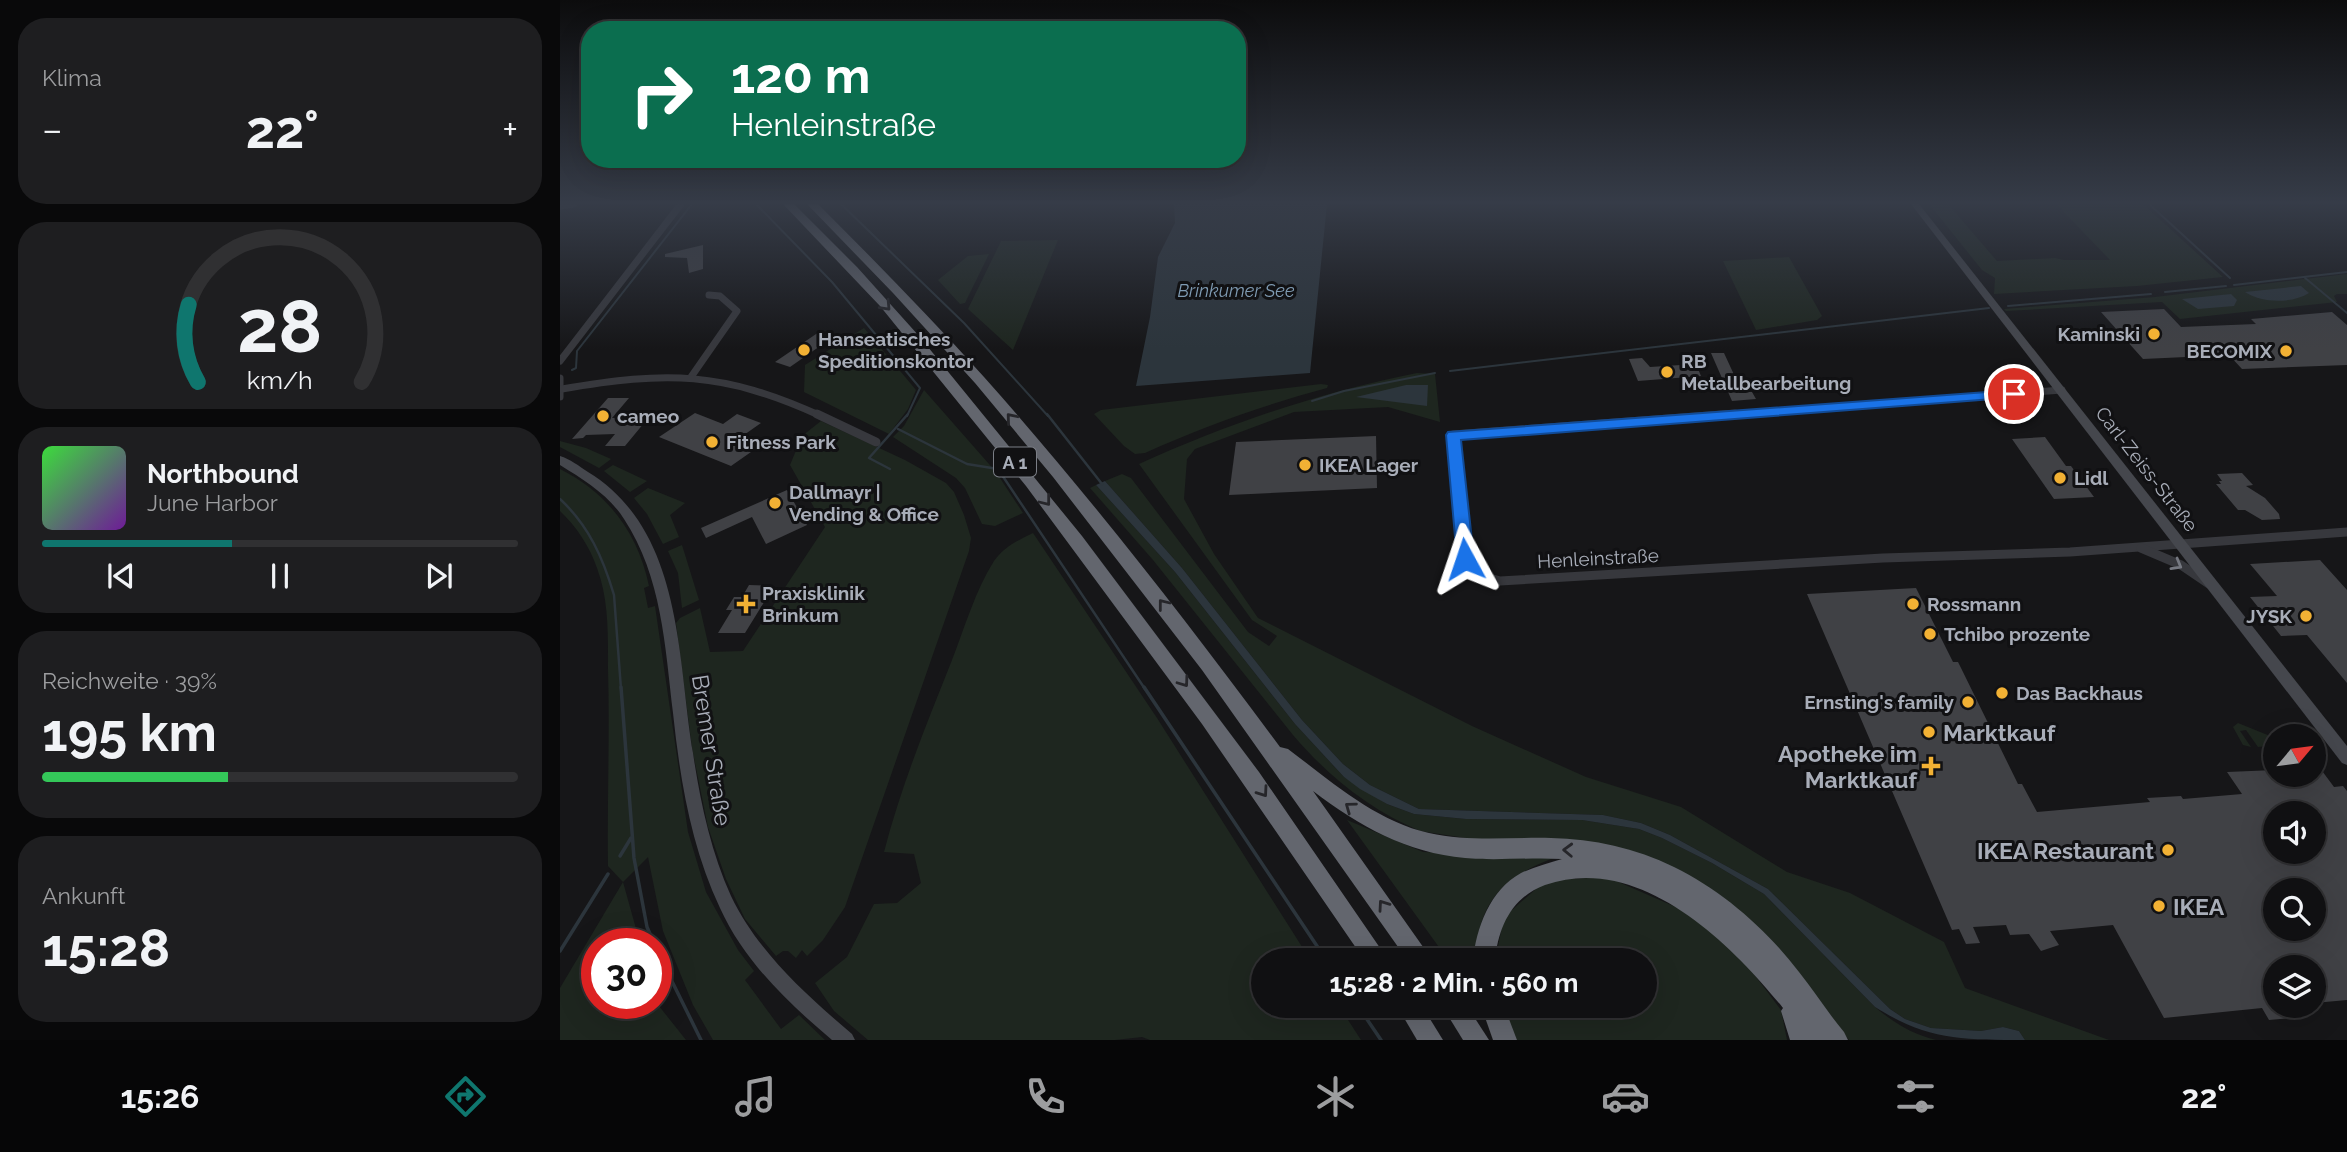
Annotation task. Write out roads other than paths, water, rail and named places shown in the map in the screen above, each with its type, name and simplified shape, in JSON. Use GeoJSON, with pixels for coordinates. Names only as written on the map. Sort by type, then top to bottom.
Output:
{"type":"FeatureCollection","features":[{"type":"Feature","properties":{"kind":"highway","name":"A 1"},"geometry":{"type":"LineString","coordinates":[[835,253],[888,307],[947,376],[1092,559],[1264,793],[1369,948]]}},
{"type":"Feature","properties":{"kind":"highway","name":"A 1"},"geometry":{"type":"LineString","coordinates":[[861,253],[908,299],[968,367],[1117,545],[1266,743],[1413,948]]}},
{"type":"Feature","properties":{"kind":"highway"},"geometry":{"type":"LineString","coordinates":[[1266,743],[1356,812],[1392,832],[1429,843],[1493,850],[1589,850],[1617,856],[1673,878],[1712,901],[1784,969],[1830,1039]]}},
{"type":"Feature","properties":{"kind":"highway"},"geometry":{"type":"LineString","coordinates":[[1486,948],[1489,930],[1497,913],[1520,886],[1560,867],[1585,866],[1621,872],[1679,896],[1734,938],[1806,1020],[1830,1039]]}},
{"type":"Feature","properties":{"kind":"highway"},"geometry":{"type":"LineString","coordinates":[[1777,985],[1794,1012],[1802,1040]]}},
{"type":"Feature","properties":{"kind":"highway"},"geometry":{"type":"LineString","coordinates":[[1416,1018],[1431,1040]]}},
{"type":"Feature","properties":{"kind":"highway"},"geometry":{"type":"LineString","coordinates":[[1461,1018],[1477,1040]]}},
{"type":"Feature","properties":{"kind":"highway"},"geometry":{"type":"LineString","coordinates":[[1497,1018],[1505,1040]]}},
{"type":"Feature","properties":{"kind":"main road","name":"Carl-Zeiss-Straße"},"geometry":{"type":"LineString","coordinates":[[1953,253],[2347,758]]}},
{"type":"Feature","properties":{"kind":"main road","name":"Bremer Straße"},"geometry":{"type":"LineString","coordinates":[[560,460],[590,477],[621,503],[652,555],[668,619],[695,805],[709,859],[726,904],[736,923],[770,968],[810,1009],[846,1040]]}},
{"type":"Feature","properties":{"kind":"street"},"geometry":{"type":"LineString","coordinates":[[560,361],[642,253]]}},
{"type":"Feature","properties":{"kind":"street"},"geometry":{"type":"LineString","coordinates":[[691,377],[737,311],[720,296],[709,295]]}},
{"type":"Feature","properties":{"kind":"street"},"geometry":{"type":"LineString","coordinates":[[560,378],[561,393],[652,377],[691,377],[773,395],[876,442]]}},
{"type":"Feature","properties":{"kind":"street","name":"Henleinstraße"},"geometry":{"type":"LineString","coordinates":[[2062,390],[1453,435],[1465,559],[1479,575],[1500,581],[1874,558],[2140,547],[2347,532]]}},
{"type":"Feature","properties":{"kind":"street","name":"Henleinstraße"},"geometry":{"type":"LineString","coordinates":[[2140,547],[2181,565],[2213,586]]}},
{"type":"Feature","properties":{"kind":"water","name":"Brinkumer See"},"geometry":{"type":"Polygon","coordinates":[[[1160,253],[1322,253],[1310,373],[1136,386],[1150,317],[1160,253]]]}},
{"type":"Feature","properties":{"kind":"water"},"geometry":{"type":"Polygon","coordinates":[[[2301,286],[2309,293],[2285,300],[2268,300],[2245,292],[2301,286]]]}},
{"type":"Feature","properties":{"kind":"water"},"geometry":{"type":"Polygon","coordinates":[[[2231,294],[2237,300],[2234,306],[2198,309],[2182,299],[2231,294]]]}},
{"type":"Feature","properties":{"kind":"water"},"geometry":{"type":"Polygon","coordinates":[[[1406,385],[1428,385],[1427,406],[1356,397],[1406,385]]]}},
{"type":"Feature","properties":{"kind":"water"},"geometry":{"type":"Polygon","coordinates":[[[1105,481],[1182,568],[1302,720],[1343,764],[1370,785],[1419,809],[1603,815],[1641,823],[1670,835],[1768,889],[1890,1009],[1905,1019],[1931,1028],[1981,1031],[2003,1027],[2019,1031],[2025,1040],[1946,1036],[1894,1018],[1875,1007],[1764,894],[1712,863],[1639,829],[1582,820],[1466,819],[1414,814],[1387,804],[1360,789],[1344,777],[1295,724],[1175,572],[1096,485],[1105,481]]]}},
{"type":"Feature","properties":{"kind":"waterway"},"geometry":{"type":"LineString","coordinates":[[572,370],[576,368],[577,351],[654,253]]}},
{"type":"Feature","properties":{"kind":"waterway"},"geometry":{"type":"LineString","coordinates":[[803,253],[832,282],[920,388],[908,414]]}},
{"type":"Feature","properties":{"kind":"waterway"},"geometry":{"type":"LineString","coordinates":[[891,253],[964,323],[1048,416]]}},
{"type":"Feature","properties":{"kind":"waterway"},"geometry":{"type":"LineString","coordinates":[[2202,253],[2230,278]]}},
{"type":"Feature","properties":{"kind":"waterway"},"geometry":{"type":"LineString","coordinates":[[2234,285],[2347,272]]}},
{"type":"Feature","properties":{"kind":"waterway"},"geometry":{"type":"LineString","coordinates":[[2304,277],[2347,313]]}},
{"type":"Feature","properties":{"kind":"waterway"},"geometry":{"type":"LineString","coordinates":[[2165,292],[2226,286]]}},
{"type":"Feature","properties":{"kind":"waterway"},"geometry":{"type":"LineString","coordinates":[[2008,306],[2151,294]]}},
{"type":"Feature","properties":{"kind":"waterway"},"geometry":{"type":"LineString","coordinates":[[1450,371],[1989,308]]}},
{"type":"Feature","properties":{"kind":"waterway"},"geometry":{"type":"LineString","coordinates":[[1312,401],[1344,391],[1435,373]]}},
{"type":"Feature","properties":{"kind":"waterway"},"geometry":{"type":"LineString","coordinates":[[890,469],[869,458],[908,414]]}},
{"type":"Feature","properties":{"kind":"waterway"},"geometry":{"type":"LineString","coordinates":[[1047,414],[1102,484]]}},
{"type":"Feature","properties":{"kind":"waterway"},"geometry":{"type":"LineString","coordinates":[[898,429],[967,464],[998,469],[1145,689]]}},
{"type":"Feature","properties":{"kind":"waterway"},"geometry":{"type":"LineString","coordinates":[[560,499],[587,531],[610,581],[614,595],[621,689]]}},
{"type":"Feature","properties":{"kind":"waterway"},"geometry":{"type":"LineString","coordinates":[[621,687],[634,858],[647,928]]}},
{"type":"Feature","properties":{"kind":"waterway"},"geometry":{"type":"LineString","coordinates":[[1144,687],[1318,948]]}},
{"type":"Feature","properties":{"kind":"waterway"},"geometry":{"type":"LineString","coordinates":[[620,856],[631,838]]}},
{"type":"Feature","properties":{"kind":"waterway"},"geometry":{"type":"LineString","coordinates":[[560,951],[608,874]]}},
{"type":"Feature","properties":{"kind":"waterway"},"geometry":{"type":"LineString","coordinates":[[672,981],[701,1040]]}},
{"type":"Feature","properties":{"kind":"waterway"},"geometry":{"type":"LineString","coordinates":[[1366,1018],[1381,1040]]}},
{"type":"Feature","properties":{"kind":"place","name":"Kaminski"},"geometry":{"type":"Point","coordinates":[2154,334]}},
{"type":"Feature","properties":{"kind":"place","name":"Hanseatisches Speditionskontor"},"geometry":{"type":"Point","coordinates":[804,350]}},
{"type":"Feature","properties":{"kind":"place","name":"BECOMIX"},"geometry":{"type":"Point","coordinates":[2286,351]}},
{"type":"Feature","properties":{"kind":"place","name":"RB Metallbearbeitung"},"geometry":{"type":"Point","coordinates":[1667,372]}},
{"type":"Feature","properties":{"kind":"place","name":"cameo"},"geometry":{"type":"Point","coordinates":[603,416]}},
{"type":"Feature","properties":{"kind":"place","name":"Fitness Park"},"geometry":{"type":"Point","coordinates":[712,442]}},
{"type":"Feature","properties":{"kind":"place","name":"IKEA Lager"},"geometry":{"type":"Point","coordinates":[1305,465]}},
{"type":"Feature","properties":{"kind":"place","name":"Lidl"},"geometry":{"type":"Point","coordinates":[2060,478]}},
{"type":"Feature","properties":{"kind":"place","name":"Dallmayr | Vending & Office"},"geometry":{"type":"Point","coordinates":[775,503]}},
{"type":"Feature","properties":{"kind":"place","name":"Praxisklinik Brinkum"},"geometry":{"type":"Point","coordinates":[746,604]}},
{"type":"Feature","properties":{"kind":"place","name":"Rossmann"},"geometry":{"type":"Point","coordinates":[1913,604]}},
{"type":"Feature","properties":{"kind":"place","name":"JYSK"},"geometry":{"type":"Point","coordinates":[2306,616]}},
{"type":"Feature","properties":{"kind":"place","name":"Tchibo prozente"},"geometry":{"type":"Point","coordinates":[1930,634]}},
{"type":"Feature","properties":{"kind":"place","name":"Das Backhaus"},"geometry":{"type":"Point","coordinates":[2002,693]}},
{"type":"Feature","properties":{"kind":"place","name":"Ernsting's family"},"geometry":{"type":"Point","coordinates":[1968,702]}},
{"type":"Feature","properties":{"kind":"place","name":"Marktkauf"},"geometry":{"type":"Point","coordinates":[1929,732]}},
{"type":"Feature","properties":{"kind":"place","name":"Apotheke im Marktkauf"},"geometry":{"type":"Point","coordinates":[1931,766]}},
{"type":"Feature","properties":{"kind":"place","name":"IKEA Restaurant"},"geometry":{"type":"Point","coordinates":[2168,850]}},
{"type":"Feature","properties":{"kind":"place","name":"IKEA"},"geometry":{"type":"Point","coordinates":[2159,906]}}]}
